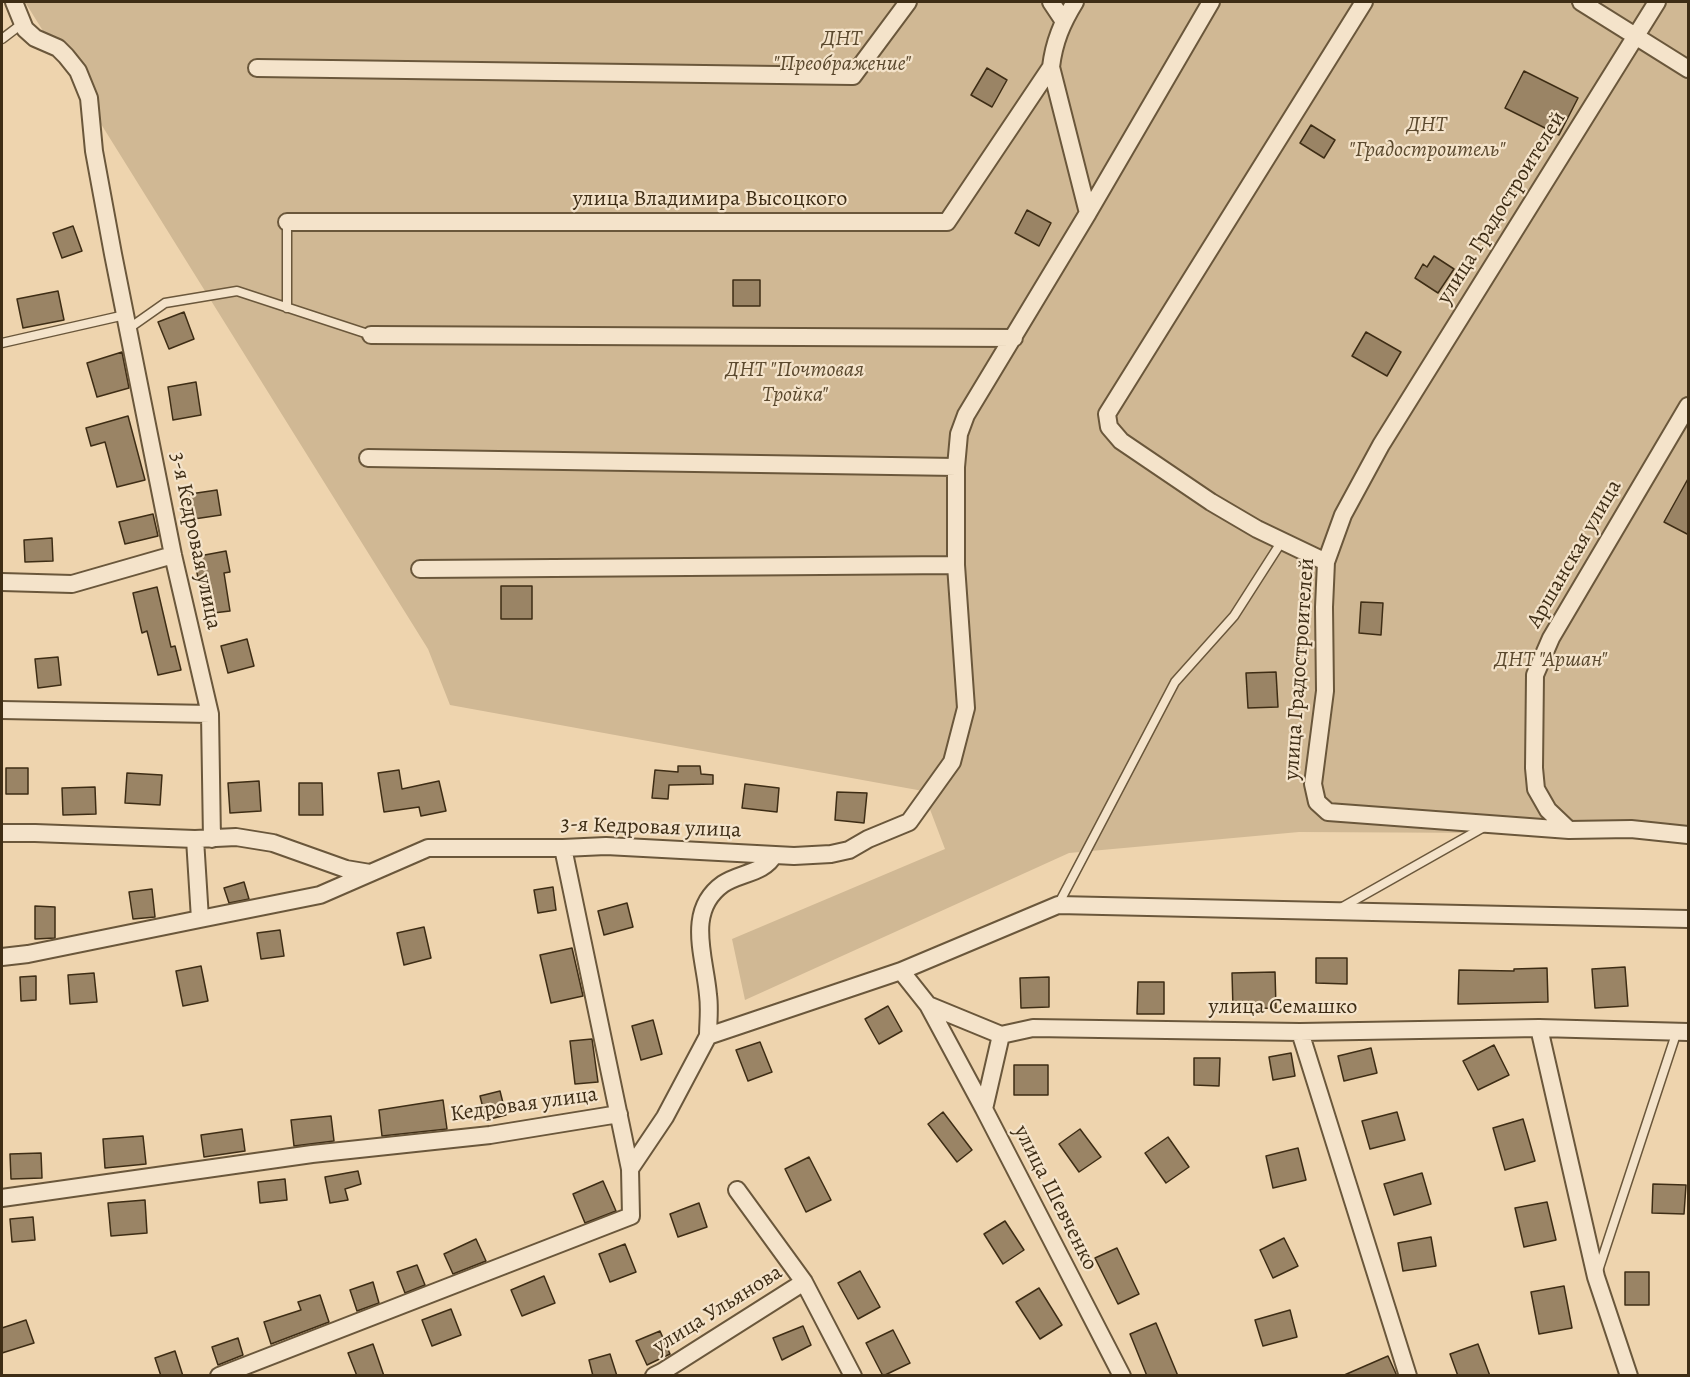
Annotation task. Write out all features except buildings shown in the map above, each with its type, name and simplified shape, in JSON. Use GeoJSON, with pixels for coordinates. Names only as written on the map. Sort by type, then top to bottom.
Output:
{"type":"FeatureCollection","features":[{"type":"Feature","properties":{"kind":"street"},"geometry":{"type":"LineString","coordinates":[[14,2],[23,23]]}},
{"type":"Feature","properties":{"kind":"street"},"geometry":{"type":"LineString","coordinates":[[257,68],[853,76],[908,2]]}},
{"type":"Feature","properties":{"kind":"street"},"geometry":{"type":"LineString","coordinates":[[1051,2],[1063,20]]}},
{"type":"Feature","properties":{"kind":"street","name":"улица Владимира Высоцкого"},"geometry":{"type":"LineString","coordinates":[[1075,2],[1063,20],[1053,51],[1051,67],[1088,213]]}},
{"type":"Feature","properties":{"kind":"street"},"geometry":{"type":"LineString","coordinates":[[420,568],[956,565],[958,434],[966,416],[1211,2]]}},
{"type":"Feature","properties":{"kind":"street"},"geometry":{"type":"LineString","coordinates":[[1326,562],[1211,502],[1121,441],[1109,427],[1107,414],[1364,2]]}},
{"type":"Feature","properties":{"kind":"street"},"geometry":{"type":"LineString","coordinates":[[1581,2],[1689,69]]}},
{"type":"Feature","properties":{"kind":"street","name":"улица Градостроителей"},"geometry":{"type":"LineString","coordinates":[[1658,2],[1381,445],[1343,514],[1326,562],[1325,692],[1312,784],[1317,802],[1328,812],[1569,830],[1631,829],[1689,835]]}},
{"type":"Feature","properties":{"kind":"street","name":"3-я Кедровая улица"},"geometry":{"type":"LineString","coordinates":[[23,23],[31,35],[58,48],[78,71],[89,98],[94,151],[126,322],[173,555],[210,714],[212,839]]}},
{"type":"Feature","properties":{"kind":"street","name":"улица Владимира Высоцкого"},"geometry":{"type":"LineString","coordinates":[[287,222],[947,222],[1051,67]]}},
{"type":"Feature","properties":{"kind":"street"},"geometry":{"type":"LineString","coordinates":[[370,335],[1014,338]]}},
{"type":"Feature","properties":{"kind":"street","name":"Аршанская улица"},"geometry":{"type":"LineString","coordinates":[[1569,830],[1548,810],[1536,789],[1534,768],[1535,675],[1551,638],[1689,406]]}},
{"type":"Feature","properties":{"kind":"street"},"geometry":{"type":"LineString","coordinates":[[368,458],[956,467]]}},
{"type":"Feature","properties":{"kind":"street"},"geometry":{"type":"LineString","coordinates":[[2,582],[72,584],[173,555]]}},
{"type":"Feature","properties":{"kind":"street","name":"3-я Кедровая улица"},"geometry":{"type":"LineString","coordinates":[[370,873],[429,848],[606,846],[794,856],[831,854],[849,850],[868,839],[909,822],[952,762],[966,708],[956,565]]}},
{"type":"Feature","properties":{"kind":"street"},"geometry":{"type":"LineString","coordinates":[[2,710],[210,714]]}},
{"type":"Feature","properties":{"kind":"street"},"geometry":{"type":"LineString","coordinates":[[2,833],[195,840],[236,837],[273,843],[346,869],[370,873]]}},
{"type":"Feature","properties":{"kind":"street"},"geometry":{"type":"LineString","coordinates":[[195,840],[200,918]]}},
{"type":"Feature","properties":{"kind":"street"},"geometry":{"type":"LineString","coordinates":[[563,848],[619,1114]]}},
{"type":"Feature","properties":{"kind":"street"},"geometry":{"type":"LineString","coordinates":[[630,1169],[665,1117],[708,1036],[708,996],[699,934],[702,910],[715,890],[733,878],[767,864],[774,855]]}},
{"type":"Feature","properties":{"kind":"street"},"geometry":{"type":"LineString","coordinates":[[2,957],[28,954],[320,894],[370,873]]}},
{"type":"Feature","properties":{"kind":"street"},"geometry":{"type":"LineString","coordinates":[[708,1036],[902,971],[1058,905],[1689,920]]}},
{"type":"Feature","properties":{"kind":"street"},"geometry":{"type":"LineString","coordinates":[[902,971],[928,1005],[984,1109]]}},
{"type":"Feature","properties":{"kind":"street"},"geometry":{"type":"LineString","coordinates":[[928,1005],[1001,1035]]}},
{"type":"Feature","properties":{"kind":"street","name":"улица Семашко"},"geometry":{"type":"LineString","coordinates":[[1001,1035],[1033,1028],[1300,1032],[1539,1028],[1683,1032]]}},
{"type":"Feature","properties":{"kind":"street"},"geometry":{"type":"LineString","coordinates":[[1539,1028],[1596,1277],[1629,1376]]}},
{"type":"Feature","properties":{"kind":"street"},"geometry":{"type":"LineString","coordinates":[[1300,1032],[1408,1376]]}},
{"type":"Feature","properties":{"kind":"street","name":"улица Шевченко"},"geometry":{"type":"LineString","coordinates":[[1001,1035],[984,1109],[1122,1376]]}},
{"type":"Feature","properties":{"kind":"street","name":"Кедровая улица"},"geometry":{"type":"LineString","coordinates":[[2,1198],[312,1154],[490,1135],[619,1114],[630,1169],[631,1216],[219,1376]]}},
{"type":"Feature","properties":{"kind":"street"},"geometry":{"type":"LineString","coordinates":[[737,1190],[804,1282],[853,1376]]}},
{"type":"Feature","properties":{"kind":"street","name":"улица Ульянова"},"geometry":{"type":"LineString","coordinates":[[654,1376],[804,1282]]}},
{"type":"Feature","properties":{"kind":"lane"},"geometry":{"type":"LineString","coordinates":[[2,39],[23,23]]}},
{"type":"Feature","properties":{"kind":"lane"},"geometry":{"type":"LineString","coordinates":[[287,222],[287,308]]}},
{"type":"Feature","properties":{"kind":"lane"},"geometry":{"type":"LineString","coordinates":[[2,343],[126,322],[165,303],[237,291],[370,335]]}},
{"type":"Feature","properties":{"kind":"lane"},"geometry":{"type":"LineString","coordinates":[[1058,905],[1174,682],[1234,616],[1282,541]]}},
{"type":"Feature","properties":{"kind":"lane"},"geometry":{"type":"LineString","coordinates":[[1333,911],[1490,824]]}},
{"type":"Feature","properties":{"kind":"lane"},"geometry":{"type":"LineString","coordinates":[[1596,1277],[1683,1032]]}},
{"type":"Feature","properties":{"kind":"green space"},"geometry":{"type":"Polygon","coordinates":[[[25,2],[1688,2],[1688,834],[1299,832],[1069,853],[745,1000],[732,939],[945,849],[923,791],[450,705],[428,649],[25,2]]]}},
{"type":"Feature","properties":{"kind":"park label","name":"ДНТ \"Преображение\""},"geometry":{"type":"Point","coordinates":[842,52]}},
{"type":"Feature","properties":{"kind":"park label","name":"ДНТ \"Градостроитель\""},"geometry":{"type":"Point","coordinates":[1427,138]}},
{"type":"Feature","properties":{"kind":"park label","name":"ДНТ \"Почтовая Тройка\""},"geometry":{"type":"Point","coordinates":[795,384]}},
{"type":"Feature","properties":{"kind":"park label","name":"ДНТ \"Аршан\""},"geometry":{"type":"Point","coordinates":[1551,661]}}]}
